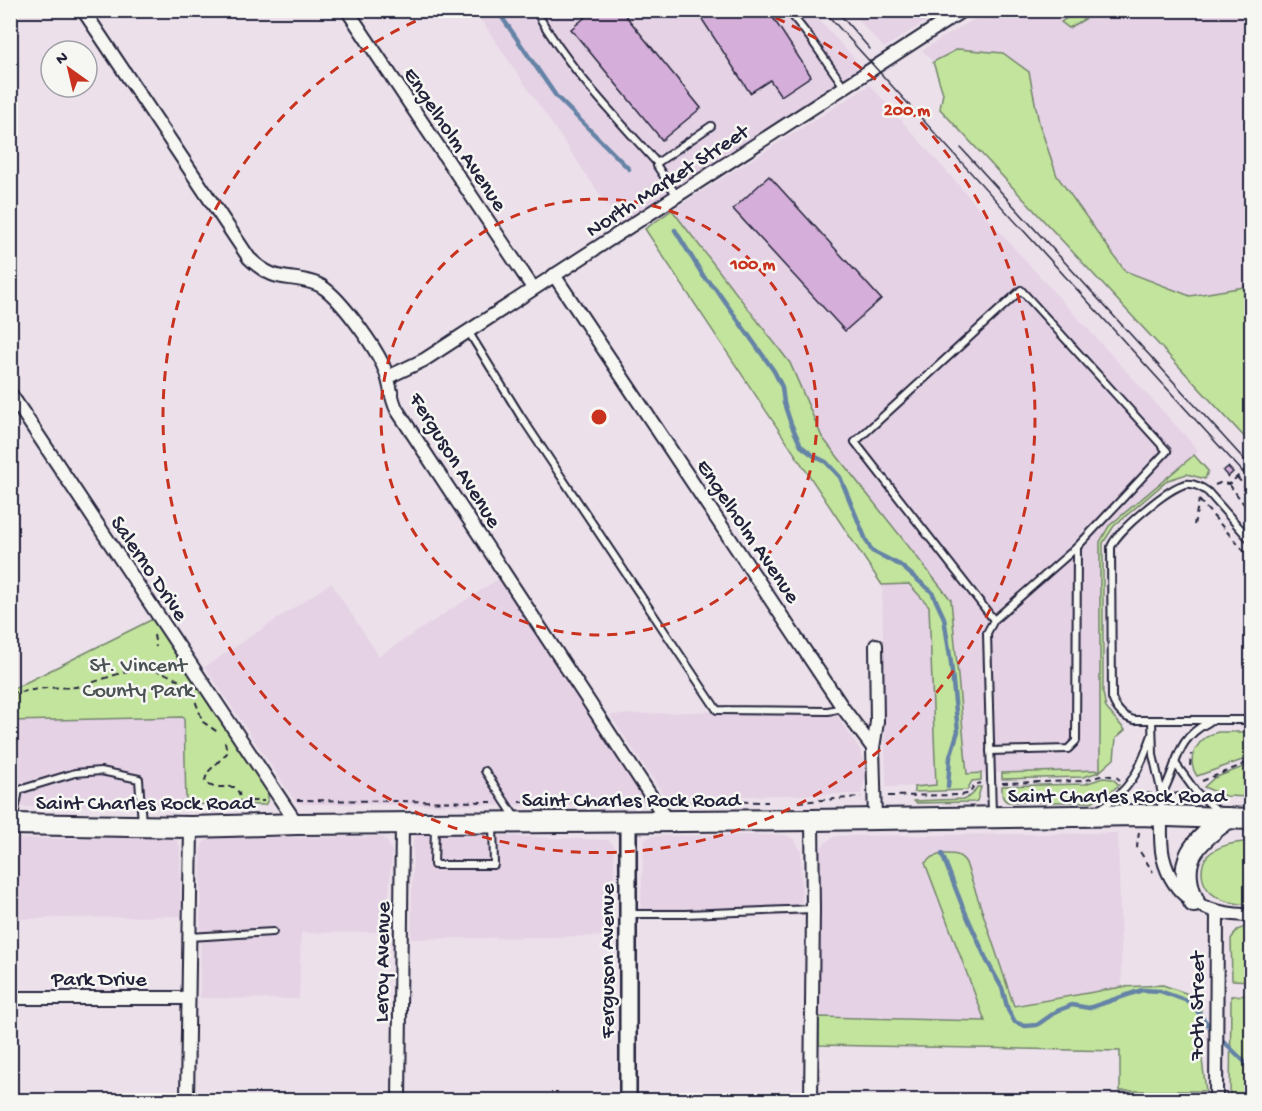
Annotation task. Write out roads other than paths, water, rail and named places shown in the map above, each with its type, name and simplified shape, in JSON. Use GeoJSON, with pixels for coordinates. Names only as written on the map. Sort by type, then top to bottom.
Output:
{"type":"FeatureCollection","features":[{"type":"Feature","properties":{"kind":"main road","name":"Saint Charles Rock Road"},"geometry":{"type":"LineString","coordinates":[[12,824],[191,827],[1161,815],[1251,819]]}},
{"type":"Feature","properties":{"kind":"main road"},"geometry":{"type":"LineString","coordinates":[[1194,902],[1185,877],[1190,857],[1205,836],[1228,818]]}},
{"type":"Feature","properties":{"kind":"street","name":"Ferguson Avenue"},"geometry":{"type":"LineString","coordinates":[[83,10],[249,258],[267,273],[276,277],[315,283],[333,294],[379,357],[388,377],[390,393],[397,410],[668,822]]}},
{"type":"Feature","properties":{"kind":"street","name":"Engelholm Avenue"},"geometry":{"type":"LineString","coordinates":[[347,10],[533,288]]}},
{"type":"Feature","properties":{"kind":"street","name":"North Market Street"},"geometry":{"type":"LineString","coordinates":[[388,377],[424,360],[963,10]]}},
{"type":"Feature","properties":{"kind":"street","name":"Engelholm Avenue"},"geometry":{"type":"LineString","coordinates":[[554,275],[843,708],[873,748]]}},
{"type":"Feature","properties":{"kind":"street","name":"Salerno Drive"},"geometry":{"type":"LineString","coordinates":[[10,393],[297,824]]}},
{"type":"Feature","properties":{"kind":"street"},"geometry":{"type":"LineString","coordinates":[[875,819],[873,748],[877,722],[876,645]]}},
{"type":"Feature","properties":{"kind":"street"},"geometry":{"type":"LineString","coordinates":[[1161,815],[1161,845],[1168,870],[1180,890],[1194,902],[1216,913],[1251,915]]}},
{"type":"Feature","properties":{"kind":"street"},"geometry":{"type":"LineString","coordinates":[[811,1101],[812,820]]}},
{"type":"Feature","properties":{"kind":"street","name":"Ferguson Avenue"},"geometry":{"type":"LineString","coordinates":[[628,822],[628,1101]]}},
{"type":"Feature","properties":{"kind":"street","name":"Leroy Avenue"},"geometry":{"type":"LineString","coordinates":[[399,1101],[402,824]]}},
{"type":"Feature","properties":{"kind":"street"},"geometry":{"type":"LineString","coordinates":[[187,1101],[191,827]]}},
{"type":"Feature","properties":{"kind":"street","name":"70th Street"},"geometry":{"type":"LineString","coordinates":[[1216,913],[1216,1101]]}},
{"type":"Feature","properties":{"kind":"street","name":"Park Drive"},"geometry":{"type":"LineString","coordinates":[[10,998],[188,998]]}},
{"type":"Feature","properties":{"kind":"lane"},"geometry":{"type":"LineString","coordinates":[[540,10],[537,13],[554,42],[595,93],[657,163],[677,197]]}},
{"type":"Feature","properties":{"kind":"lane"},"geometry":{"type":"LineString","coordinates":[[788,10],[845,88]]}},
{"type":"Feature","properties":{"kind":"lane"},"geometry":{"type":"LineString","coordinates":[[657,163],[711,126]]}},
{"type":"Feature","properties":{"kind":"lane"},"geometry":{"type":"LineString","coordinates":[[992,818],[987,633],[994,620],[1077,547],[1167,451],[1020,290],[855,442],[994,620]]}},
{"type":"Feature","properties":{"kind":"lane"},"geometry":{"type":"LineString","coordinates":[[468,331],[520,415],[717,710],[812,711],[843,708]]}},
{"type":"Feature","properties":{"kind":"lane"},"geometry":{"type":"LineString","coordinates":[[1251,542],[1208,492],[1189,484],[1169,491],[1114,540],[1111,547],[1112,698],[1114,704],[1126,718],[1134,720],[1251,720]]}},
{"type":"Feature","properties":{"kind":"lane"},"geometry":{"type":"LineString","coordinates":[[990,751],[1068,749],[1076,741],[1077,547]]}},
{"type":"Feature","properties":{"kind":"lane"},"geometry":{"type":"LineString","coordinates":[[1152,720],[1154,766],[1162,794],[1161,815]]}},
{"type":"Feature","properties":{"kind":"lane"},"geometry":{"type":"LineString","coordinates":[[1162,794],[1170,779],[1180,747],[1185,740],[1212,720]]}},
{"type":"Feature","properties":{"kind":"lane"},"geometry":{"type":"LineString","coordinates":[[1083,816],[1108,804],[1129,786],[1139,769],[1152,735]]}},
{"type":"Feature","properties":{"kind":"lane"},"geometry":{"type":"LineString","coordinates":[[1175,763],[1196,792],[1228,818]]}},
{"type":"Feature","properties":{"kind":"lane"},"geometry":{"type":"LineString","coordinates":[[12,824],[18,789],[75,773],[101,771],[139,779],[142,826]]}},
{"type":"Feature","properties":{"kind":"lane"},"geometry":{"type":"LineString","coordinates":[[485,771],[518,823]]}},
{"type":"Feature","properties":{"kind":"lane"},"geometry":{"type":"LineString","coordinates":[[435,823],[434,865],[494,865],[493,823]]}},
{"type":"Feature","properties":{"kind":"lane"},"geometry":{"type":"LineString","coordinates":[[628,914],[813,909]]}},
{"type":"Feature","properties":{"kind":"lane"},"geometry":{"type":"LineString","coordinates":[[189,937],[273,932]]}},
{"type":"Feature","properties":{"kind":"waterway"},"geometry":{"type":"LineString","coordinates":[[497,10],[556,96],[629,169]]}},
{"type":"Feature","properties":{"kind":"waterway"},"geometry":{"type":"LineString","coordinates":[[675,230],[704,277],[715,288],[774,371],[782,387],[784,403],[801,446],[826,462],[840,477],[872,551],[900,565],[932,592],[944,618],[958,731],[950,757],[948,787]]}},
{"type":"Feature","properties":{"kind":"waterway"},"geometry":{"type":"LineString","coordinates":[[942,854],[962,905],[1002,988],[1008,1010],[1015,1022],[1025,1026],[1037,1025],[1057,1011],[1072,1005],[1089,1008],[1142,990],[1160,991],[1190,1002],[1213,1031]]}},
{"type":"Feature","properties":{"kind":"waterway"},"geometry":{"type":"LineString","coordinates":[[1219,1037],[1252,1069]]}},
{"type":"Feature","properties":{"kind":"tram line"},"geometry":{"type":"LineString","coordinates":[[823,10],[1252,482]]}},
{"type":"Feature","properties":{"kind":"tram line"},"geometry":{"type":"LineString","coordinates":[[836,10],[870,49]]}},
{"type":"Feature","properties":{"kind":"tram line"},"geometry":{"type":"LineString","coordinates":[[961,148],[1252,468]]}},
{"type":"Feature","properties":{"kind":"park label","name":"St. Vincent County Park"},"geometry":{"type":"Point","coordinates":[138,676]}}]}
